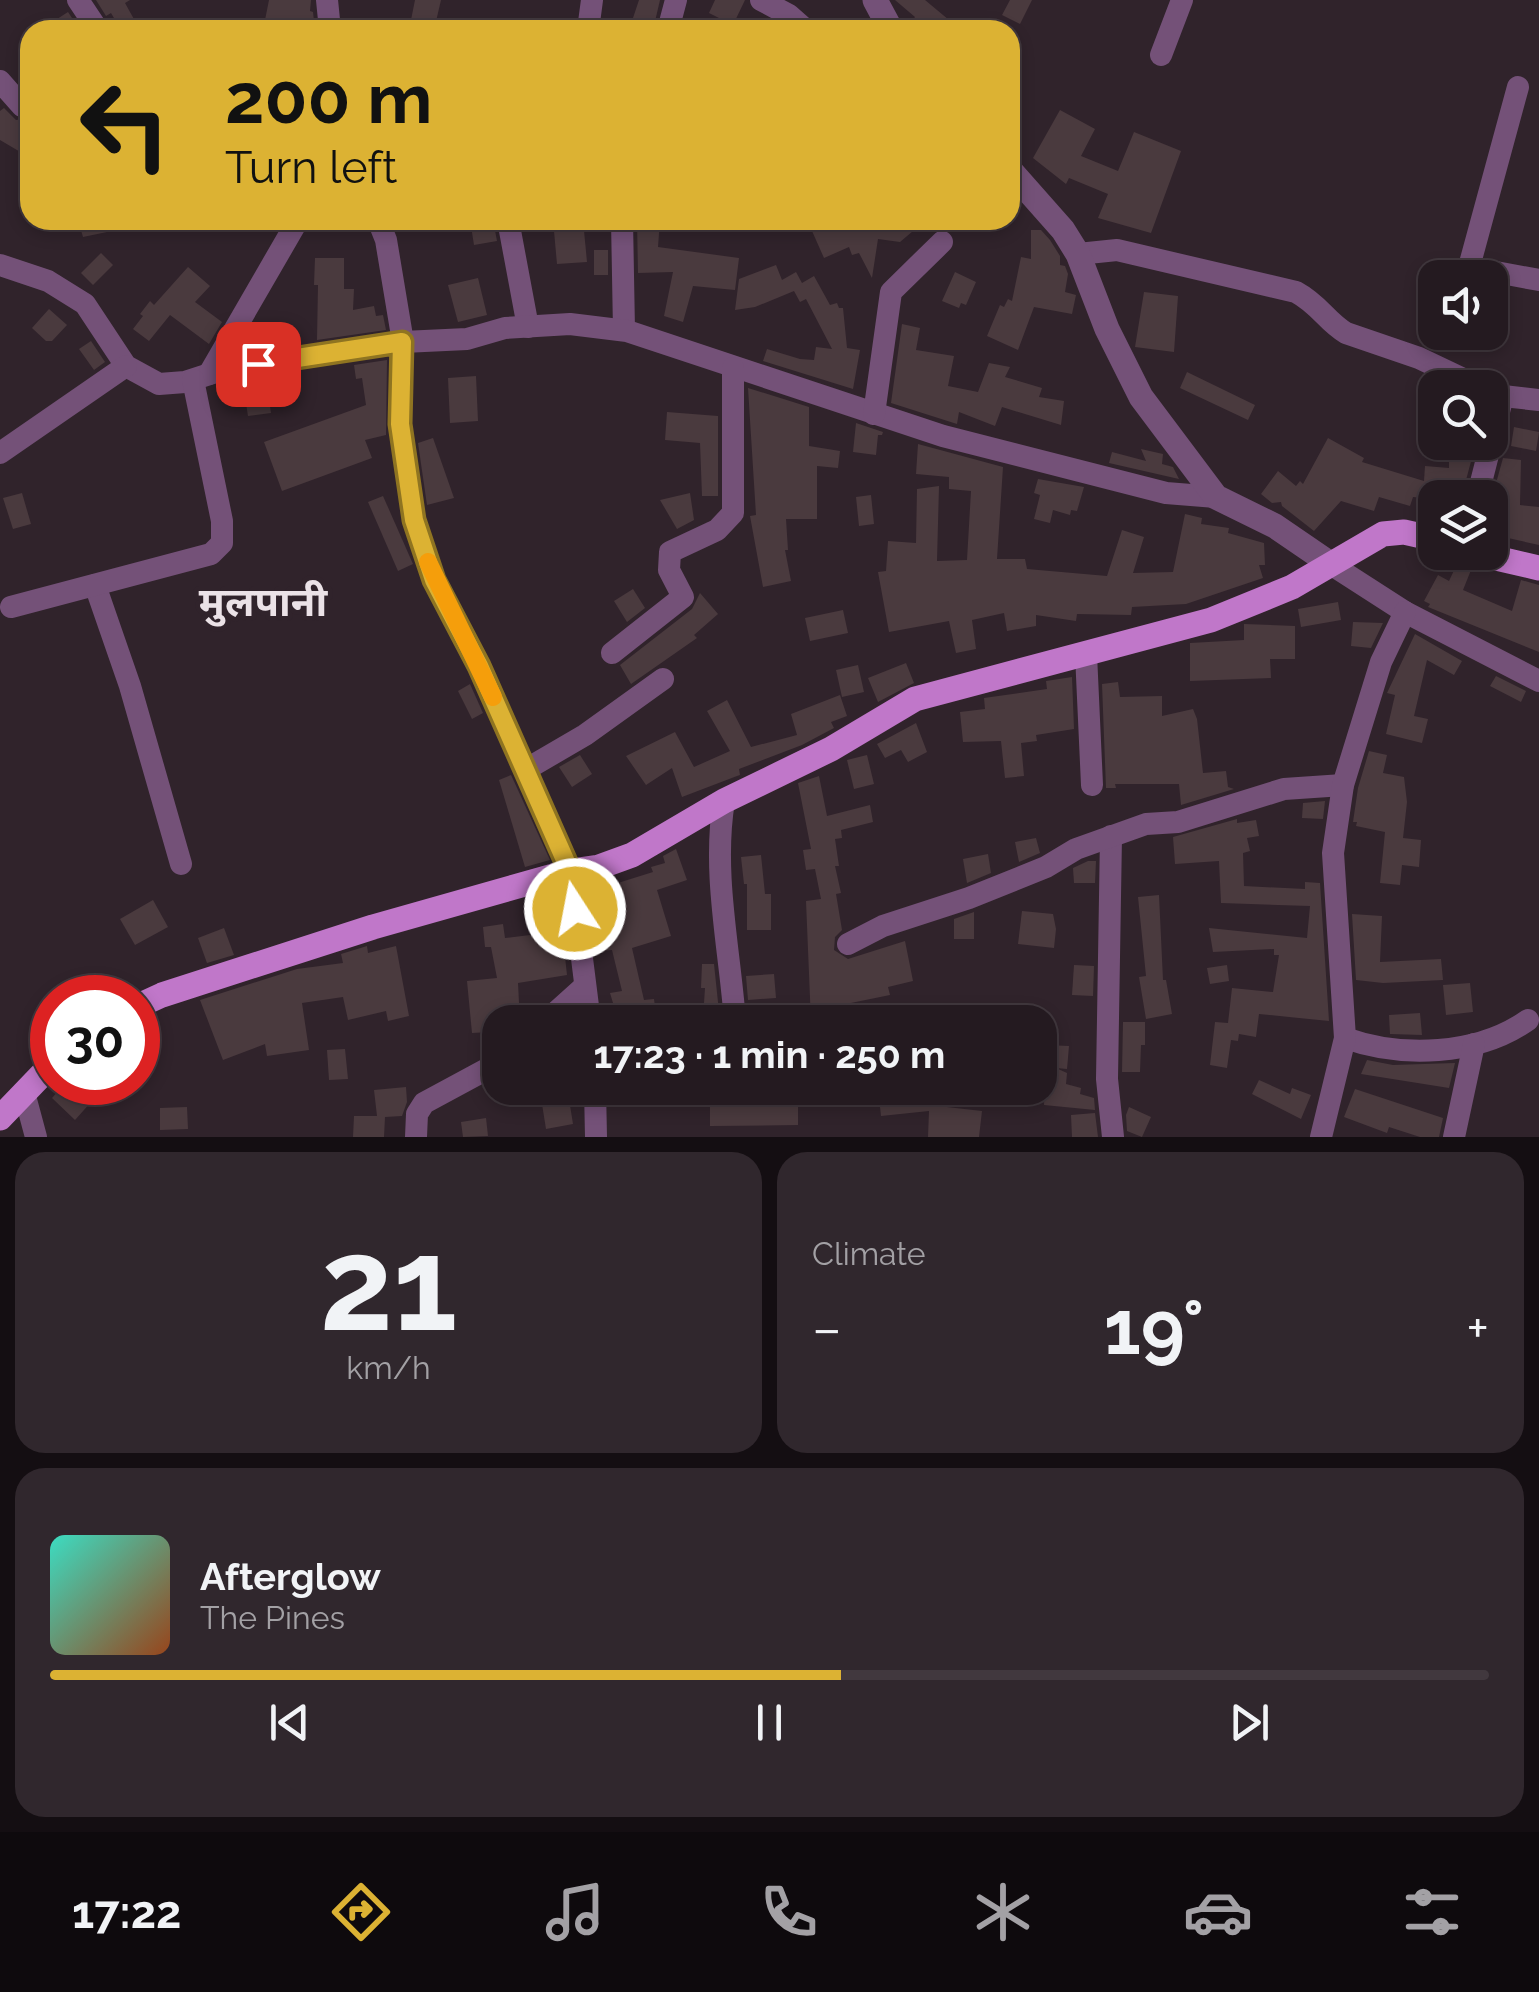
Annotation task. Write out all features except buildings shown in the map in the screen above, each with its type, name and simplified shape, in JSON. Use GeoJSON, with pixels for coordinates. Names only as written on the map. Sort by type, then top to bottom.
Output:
{"type":"FeatureCollection","features":[{"type":"Feature","properties":{"kind":"main road"},"geometry":{"type":"LineString","coordinates":[[160,996],[372,926],[570,871],[599,867],[632,854],[724,800],[831,749],[915,699],[1211,620],[1292,588],[1383,534],[1418,535]]}},
{"type":"Feature","properties":{"kind":"main road"},"geometry":{"type":"LineString","coordinates":[[1508,561],[1539,568]]}},
{"type":"Feature","properties":{"kind":"main road"},"geometry":{"type":"LineString","coordinates":[[0,1118],[30,1090]]}},
{"type":"Feature","properties":{"kind":"street"},"geometry":{"type":"LineString","coordinates":[[762,0],[791,20]]}},
{"type":"Feature","properties":{"kind":"street"},"geometry":{"type":"LineString","coordinates":[[1160,55],[1182,0]]}},
{"type":"Feature","properties":{"kind":"street"},"geometry":{"type":"LineString","coordinates":[[0,81],[20,104]]}},
{"type":"Feature","properties":{"kind":"street"},"geometry":{"type":"LineString","coordinates":[[1471,260],[1518,87]]}},
{"type":"Feature","properties":{"kind":"street"},"geometry":{"type":"LineString","coordinates":[[1020,181],[1063,230],[1078,254],[1141,396],[1216,496]]}},
{"type":"Feature","properties":{"kind":"street"},"geometry":{"type":"LineString","coordinates":[[11,607],[210,554],[222,543],[201,377],[292,230]]}},
{"type":"Feature","properties":{"kind":"street"},"geometry":{"type":"LineString","coordinates":[[382,230],[402,342],[400,424],[414,520],[434,580],[479,666],[570,871],[587,1005]]}},
{"type":"Feature","properties":{"kind":"street"},"geometry":{"type":"LineString","coordinates":[[510,230],[528,326]]}},
{"type":"Feature","properties":{"kind":"street"},"geometry":{"type":"LineString","coordinates":[[622,230],[624,330]]}},
{"type":"Feature","properties":{"kind":"street"},"geometry":{"type":"LineString","coordinates":[[874,414],[891,292],[942,242]]}},
{"type":"Feature","properties":{"kind":"street"},"geometry":{"type":"LineString","coordinates":[[1078,254],[1118,250],[1296,292],[1320,307],[1336,327],[1444,370]]}},
{"type":"Feature","properties":{"kind":"street"},"geometry":{"type":"LineString","coordinates":[[0,265],[48,281],[85,304],[126,366],[159,384],[402,342],[467,339],[505,328],[570,324],[624,330],[942,436],[1166,493],[1216,496],[1275,526],[1405,612],[1539,681]]}},
{"type":"Feature","properties":{"kind":"street"},"geometry":{"type":"LineString","coordinates":[[1508,277],[1539,280]]}},
{"type":"Feature","properties":{"kind":"street"},"geometry":{"type":"LineString","coordinates":[[0,453],[126,366]]}},
{"type":"Feature","properties":{"kind":"street"},"geometry":{"type":"LineString","coordinates":[[612,653],[682,597],[669,570],[670,552],[716,530],[733,513],[733,368]]}},
{"type":"Feature","properties":{"kind":"street"},"geometry":{"type":"LineString","coordinates":[[1508,395],[1539,400]]}},
{"type":"Feature","properties":{"kind":"street"},"geometry":{"type":"LineString","coordinates":[[95,585],[130,686],[180,864]]}},
{"type":"Feature","properties":{"kind":"street"},"geometry":{"type":"LineString","coordinates":[[1321,1137],[1345,1038],[1333,853],[1344,786],[1380,662],[1405,612]]}},
{"type":"Feature","properties":{"kind":"street"},"geometry":{"type":"LineString","coordinates":[[1086,654],[1092,785]]}},
{"type":"Feature","properties":{"kind":"street"},"geometry":{"type":"LineString","coordinates":[[525,770],[663,679]]}},
{"type":"Feature","properties":{"kind":"street"},"geometry":{"type":"LineString","coordinates":[[848,944],[859,935],[1000,886],[1046,867],[1076,849],[1146,824],[1178,822],[1284,788],[1344,786]]}},
{"type":"Feature","properties":{"kind":"street"},"geometry":{"type":"LineString","coordinates":[[724,800],[719,829],[720,863],[733,1005]]}},
{"type":"Feature","properties":{"kind":"street"},"geometry":{"type":"LineString","coordinates":[[1111,836],[1107,1079],[1114,1137]]}},
{"type":"Feature","properties":{"kind":"street"},"geometry":{"type":"LineString","coordinates":[[563,1005],[584,986]]}},
{"type":"Feature","properties":{"kind":"street"},"geometry":{"type":"LineString","coordinates":[[1345,1038],[1396,1049],[1448,1049],[1514,1030],[1528,1020]]}},
{"type":"Feature","properties":{"kind":"street"},"geometry":{"type":"LineString","coordinates":[[1454,1137],[1474,1044]]}},
{"type":"Feature","properties":{"kind":"street"},"geometry":{"type":"LineString","coordinates":[[416,1137],[417,1114],[424,1103],[482,1072]]}},
{"type":"Feature","properties":{"kind":"street"},"geometry":{"type":"LineString","coordinates":[[25,1096],[36,1137]]}},
{"type":"Feature","properties":{"kind":"street"},"geometry":{"type":"LineString","coordinates":[[595,1105],[596,1137]]}},
{"type":"Feature","properties":{"kind":"slow traffic"},"geometry":{"type":"LineString","coordinates":[[428,562],[493,697]]}},
{"type":"Feature","properties":{"kind":"district","name":"मुलपानी"},"geometry":{"type":"Point","coordinates":[263,602]}},
{"type":"Feature","properties":{"kind":"route"},"geometry":{"type":"LineString","coordinates":[[258,364],[402,342],[400,424],[414,520],[434,580],[479,666],[570,871],[575,909]]}}]}
